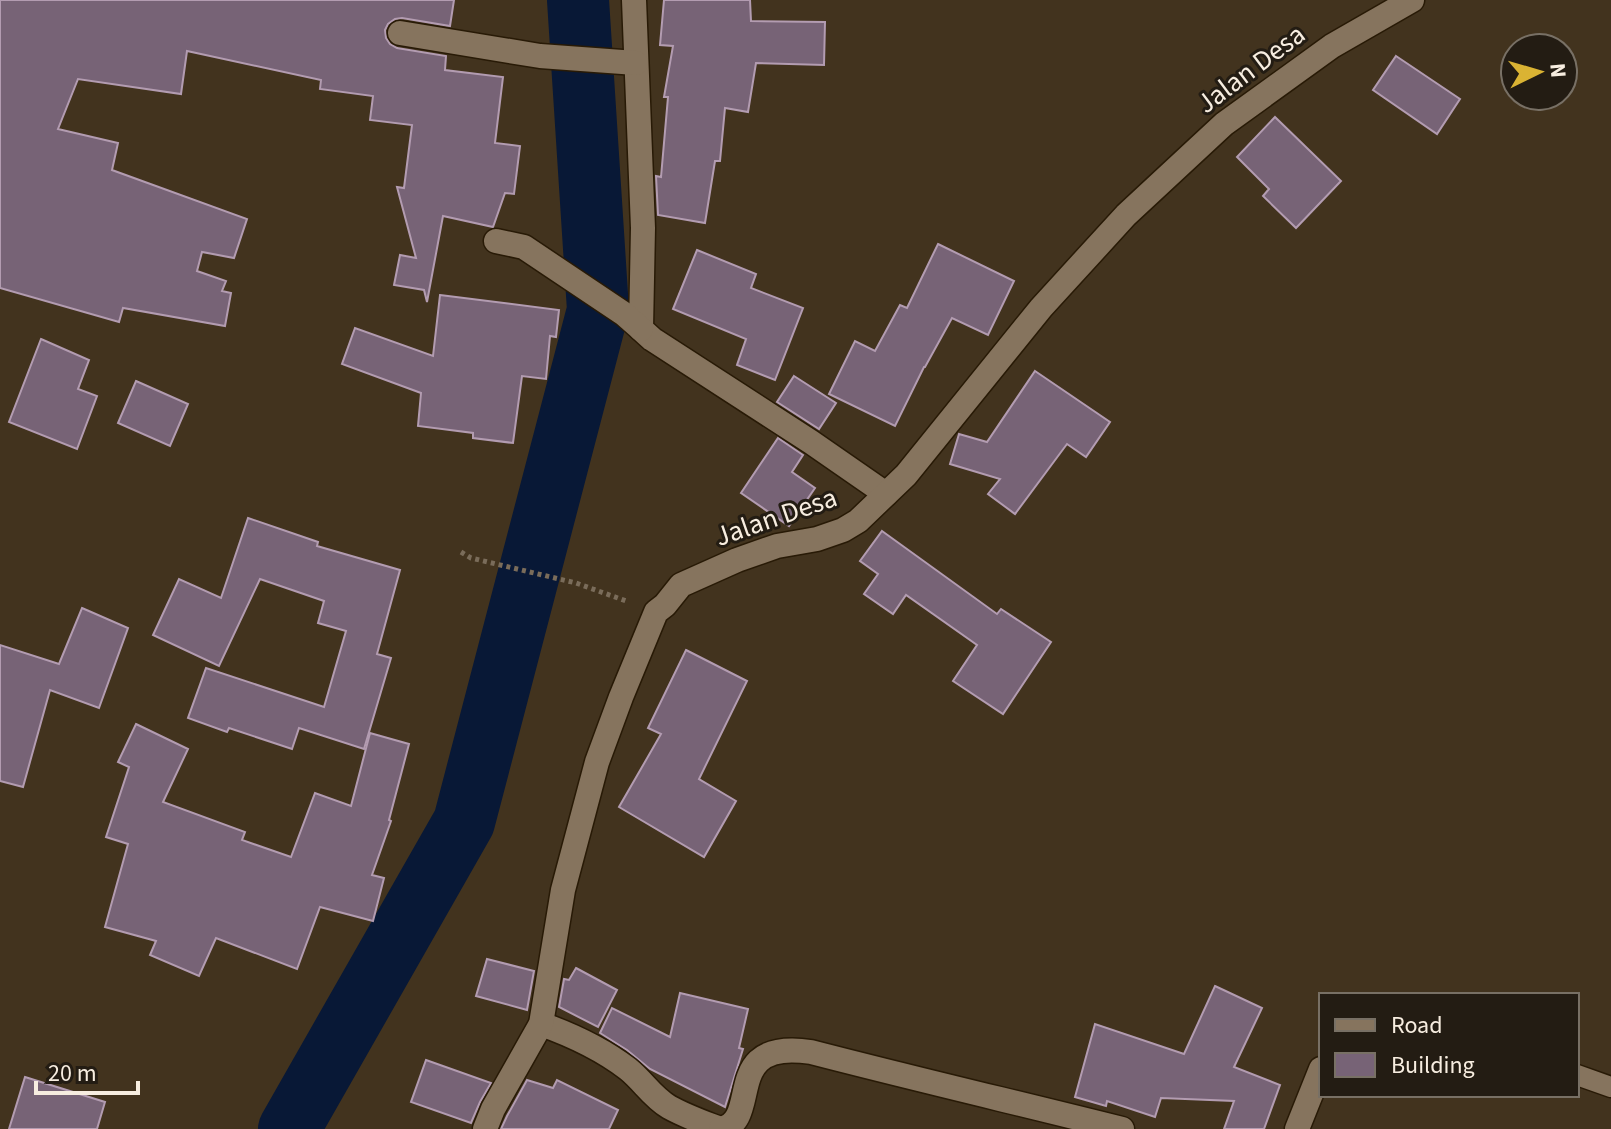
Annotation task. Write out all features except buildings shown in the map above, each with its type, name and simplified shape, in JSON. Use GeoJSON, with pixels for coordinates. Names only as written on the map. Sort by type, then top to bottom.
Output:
{"type":"FeatureCollection","features":[{"type":"Feature","properties":{"kind":"street"},"geometry":{"type":"LineString","coordinates":[[632,321],[643,228],[634,0]]}},
{"type":"Feature","properties":{"kind":"street","name":"Jalan Desa"},"geometry":{"type":"LineString","coordinates":[[485,1129],[541,1024],[563,890],[597,762],[656,612],[681,585],[737,560],[777,546],[817,539],[858,521],[906,475],[1041,308],[1126,215],[1224,124],[1332,46],[1412,0]]}},
{"type":"Feature","properties":{"kind":"street"},"geometry":{"type":"LineString","coordinates":[[400,33],[540,56],[636,63]]}},
{"type":"Feature","properties":{"kind":"street"},"geometry":{"type":"LineString","coordinates":[[496,241],[524,247],[546,261],[632,321],[652,339],[886,494]]}},
{"type":"Feature","properties":{"kind":"street"},"geometry":{"type":"LineString","coordinates":[[541,1024],[606,1053],[666,1105],[720,1129],[729,1127],[737,1120],[753,1067],[775,1051],[794,1049],[1122,1129]]}},
{"type":"Feature","properties":{"kind":"street"},"geometry":{"type":"LineString","coordinates":[[1297,1129],[1319,1074]]}},
{"type":"Feature","properties":{"kind":"lane"},"geometry":{"type":"LineString","coordinates":[[1579,1076],[1611,1087]]}},
{"type":"Feature","properties":{"kind":"path"},"geometry":{"type":"LineString","coordinates":[[461,552],[471,558],[576,583],[656,612]]}},
{"type":"Feature","properties":{"kind":"waterway"},"geometry":{"type":"LineString","coordinates":[[289,1129],[464,822],[598,310],[578,0]]}}]}
